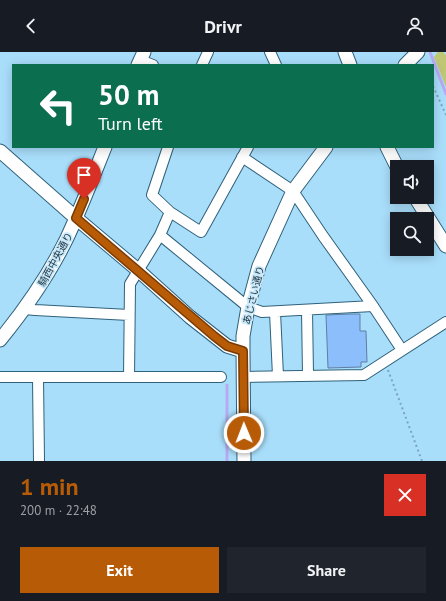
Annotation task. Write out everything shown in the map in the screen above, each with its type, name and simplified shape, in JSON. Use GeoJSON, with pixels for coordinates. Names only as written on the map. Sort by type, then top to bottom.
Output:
{"type":"FeatureCollection","features":[{"type":"Feature","properties":{"kind":"street"},"geometry":{"type":"LineString","coordinates":[[202,64],[208,52]]}},
{"type":"Feature","properties":{"kind":"street"},"geometry":{"type":"LineString","coordinates":[[270,52],[276,64]]}},
{"type":"Feature","properties":{"kind":"street"},"geometry":{"type":"LineString","coordinates":[[345,52],[350,64]]}},
{"type":"Feature","properties":{"kind":"street"},"geometry":{"type":"LineString","coordinates":[[406,64],[418,52]]}},
{"type":"Feature","properties":{"kind":"street"},"geometry":{"type":"LineString","coordinates":[[141,59],[151,64]]}},
{"type":"Feature","properties":{"kind":"street","name":"騎西中央通り"},"geometry":{"type":"LineString","coordinates":[[0,340],[25,309],[49,270],[76,218],[105,148]]}},
{"type":"Feature","properties":{"kind":"street"},"geometry":{"type":"LineString","coordinates":[[168,148],[152,195],[170,212],[201,232],[247,148]]}},
{"type":"Feature","properties":{"kind":"street","name":"あじさい通り"},"geometry":{"type":"LineString","coordinates":[[244,461],[243,336],[248,308],[259,266],[293,191],[325,148]]}},
{"type":"Feature","properties":{"kind":"street"},"geometry":{"type":"LineString","coordinates":[[388,148],[394,160]]}},
{"type":"Feature","properties":{"kind":"street"},"geometry":{"type":"LineString","coordinates":[[0,151],[190,317],[227,346],[243,351]]}},
{"type":"Feature","properties":{"kind":"street"},"geometry":{"type":"LineString","coordinates":[[242,157],[293,191],[402,350]]}},
{"type":"Feature","properties":{"kind":"street"},"geometry":{"type":"LineString","coordinates":[[419,204],[446,246]]}},
{"type":"Feature","properties":{"kind":"street"},"geometry":{"type":"LineString","coordinates":[[129,377],[130,284],[160,235],[170,212]]}},
{"type":"Feature","properties":{"kind":"street"},"geometry":{"type":"LineString","coordinates":[[160,235],[248,308],[262,312],[275,312],[373,306]]}},
{"type":"Feature","properties":{"kind":"street"},"geometry":{"type":"LineString","coordinates":[[25,309],[129,314]]}},
{"type":"Feature","properties":{"kind":"street"},"geometry":{"type":"LineString","coordinates":[[307,310],[308,375]]}},
{"type":"Feature","properties":{"kind":"street"},"geometry":{"type":"LineString","coordinates":[[275,312],[278,376]]}},
{"type":"Feature","properties":{"kind":"street"},"geometry":{"type":"LineString","coordinates":[[243,377],[364,375],[446,322]]}},
{"type":"Feature","properties":{"kind":"street"},"geometry":{"type":"LineString","coordinates":[[0,377],[221,377]]}},
{"type":"Feature","properties":{"kind":"street"},"geometry":{"type":"LineString","coordinates":[[38,377],[39,461]]}},
{"type":"Feature","properties":{"kind":"path"},"geometry":{"type":"LineString","coordinates":[[434,88],[446,114]]}},
{"type":"Feature","properties":{"kind":"path"},"geometry":{"type":"LineString","coordinates":[[384,362],[422,461]]}},
{"type":"Feature","properties":{"kind":"green space"},"geometry":{"type":"Polygon","coordinates":[[[438,52],[443,52],[446,55],[446,87],[434,57],[438,52]]]}},
{"type":"Feature","properties":{"kind":"building"},"geometry":{"type":"Polygon","coordinates":[[[360,314],[360,331],[366,331],[367,362],[361,362],[361,367],[328,368],[326,315],[360,314]]]}},
{"type":"Feature","properties":{"kind":"waterway"},"geometry":{"type":"LineString","coordinates":[[430,52],[446,94]]}},
{"type":"Feature","properties":{"kind":"waterway"},"geometry":{"type":"LineString","coordinates":[[227,385],[227,461]]}},
{"type":"Feature","properties":{"kind":"route"},"geometry":{"type":"LineString","coordinates":[[84,199],[76,218],[139,271],[190,317],[227,346],[243,351],[244,433]]}}]}
